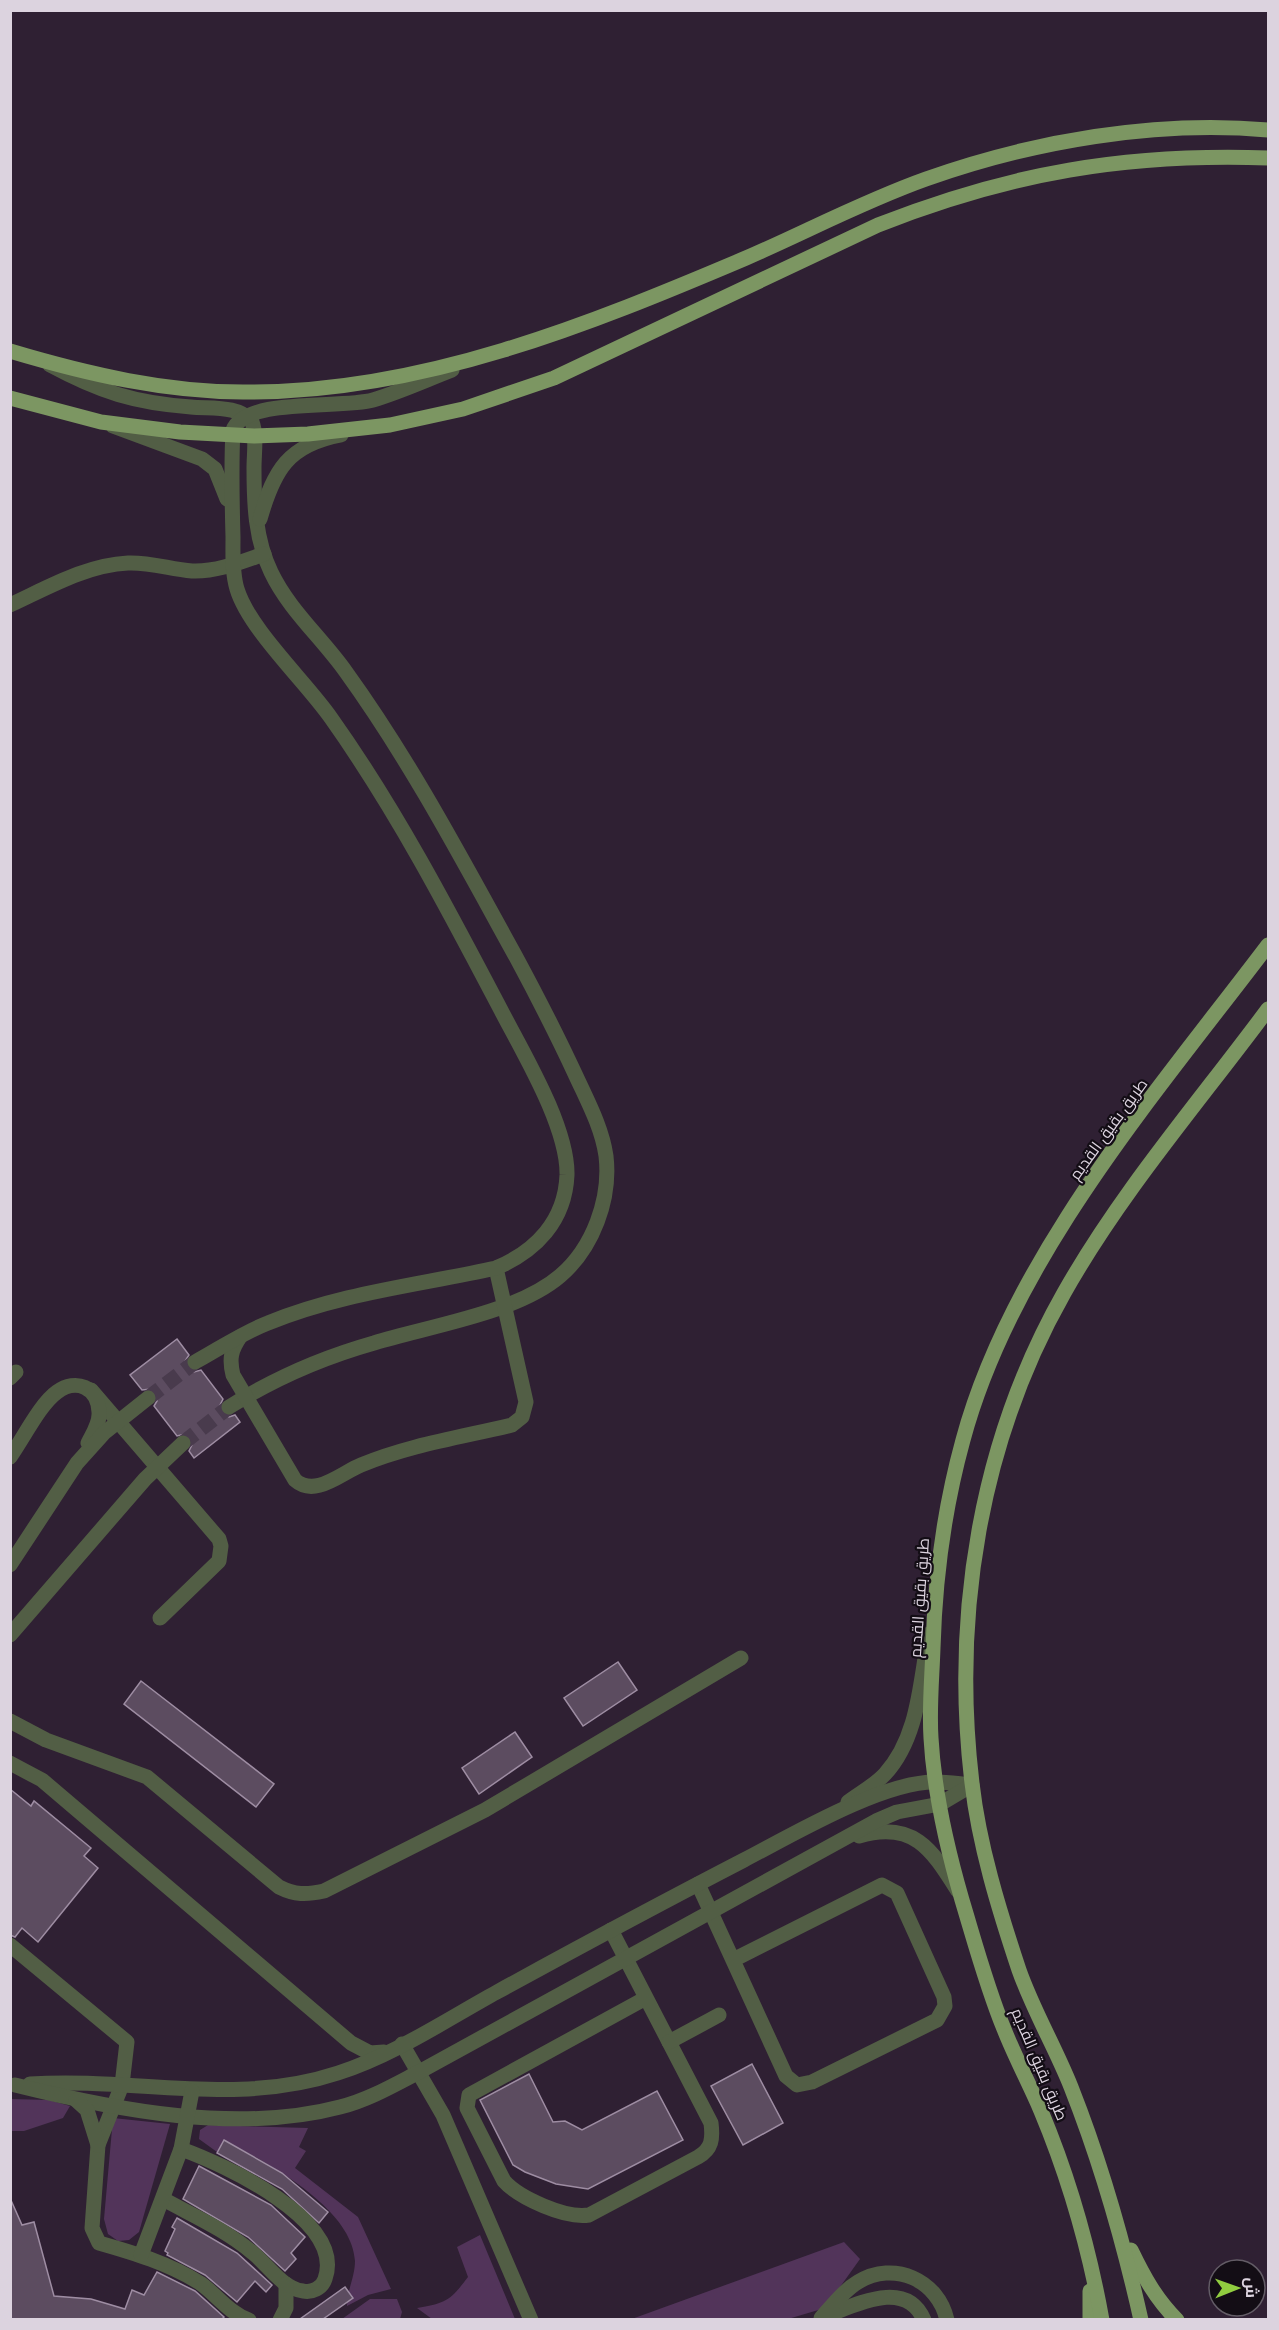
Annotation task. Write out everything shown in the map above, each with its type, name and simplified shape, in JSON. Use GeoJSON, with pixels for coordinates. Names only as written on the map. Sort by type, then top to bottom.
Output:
{"type":"FeatureCollection","features":[{"type":"Feature","properties":{"kind":"main road"},"geometry":{"type":"LineString","coordinates":[[10,351],[92,374],[195,390],[248,392],[358,384],[420,373],[494,354],[615,310],[746,258],[928,178],[998,158],[1121,134],[1191,128],[1269,130]]}},
{"type":"Feature","properties":{"kind":"main road"},"geometry":{"type":"LineString","coordinates":[[10,398],[101,422],[232,435],[308,434],[390,425],[462,409],[554,378],[878,225],[944,200],[1033,176],[1133,160],[1184,157],[1269,158]]}},
{"type":"Feature","properties":{"kind":"main road","name":"طريق بقيق القديم"},"geometry":{"type":"LineString","coordinates":[[1102,2319],[1089,2255],[1068,2183],[1042,2113],[1003,2027],[961,1896],[935,1782],[931,1734],[934,1605],[943,1523],[963,1437],[988,1370],[1025,1289],[1097,1172],[1269,945]]}},
{"type":"Feature","properties":{"kind":"main road","name":"طريق بقيق القديم"},"geometry":{"type":"LineString","coordinates":[[1141,2319],[1117,2223],[1070,2085],[1020,1972],[986,1852],[972,1785],[966,1666],[974,1556],[987,1491],[1008,1417],[1034,1353],[1062,1295],[1095,1241],[1269,1010]]}},
{"type":"Feature","properties":{"kind":"main road"},"geometry":{"type":"LineString","coordinates":[[1117,2223],[1146,2282],[1162,2305],[1177,2319]]}},
{"type":"Feature","properties":{"kind":"main road"},"geometry":{"type":"LineString","coordinates":[[1089,2255],[1090,2319]]}},
{"type":"Feature","properties":{"kind":"street"},"geometry":{"type":"LineString","coordinates":[[195,1362],[276,1319],[351,1296],[496,1268],[514,1260],[537,1244],[555,1222],[564,1198],[567,1175],[566,1155],[558,1126],[525,1056],[456,924],[401,827],[330,717],[248,613],[237,589],[234,565],[232,435],[235,424],[247,415],[263,410],[372,400],[494,354]]}},
{"type":"Feature","properties":{"kind":"street"},"geometry":{"type":"LineString","coordinates":[[39,359],[110,394],[180,406],[232,410],[247,415],[252,422],[254,436],[257,530],[271,573],[289,602],[344,669],[374,712],[435,812],[546,1012],[602,1137],[606,1160],[606,1186],[590,1237],[579,1257],[559,1277],[540,1289],[504,1305],[332,1356],[293,1371],[229,1407]]}},
{"type":"Feature","properties":{"kind":"street"},"geometry":{"type":"LineString","coordinates":[[101,422],[202,459],[215,469],[224,484],[232,517]]}},
{"type":"Feature","properties":{"kind":"street"},"geometry":{"type":"LineString","coordinates":[[257,530],[267,493],[281,465],[302,447],[328,437],[390,425]]}},
{"type":"Feature","properties":{"kind":"street"},"geometry":{"type":"LineString","coordinates":[[10,605],[81,573],[104,566],[148,564],[195,571],[234,565],[264,554]]}},
{"type":"Feature","properties":{"kind":"street"},"geometry":{"type":"LineString","coordinates":[[240,1337],[232,1349],[230,1358],[233,1375],[295,1480],[305,1487],[318,1486],[393,1453],[512,1425],[522,1417],[526,1402],[496,1268]]}},
{"type":"Feature","properties":{"kind":"street"},"geometry":{"type":"LineString","coordinates":[[10,1456],[51,1396],[71,1385],[81,1385],[91,1390],[156,1469],[219,1539],[221,1546],[219,1561],[160,1618]]}},
{"type":"Feature","properties":{"kind":"street"},"geometry":{"type":"LineString","coordinates":[[11,1562],[77,1463],[96,1428],[100,1413],[97,1399],[91,1390]]}},
{"type":"Feature","properties":{"kind":"street"},"geometry":{"type":"LineString","coordinates":[[77,1463],[104,1433],[148,1398]]}},
{"type":"Feature","properties":{"kind":"street"},"geometry":{"type":"LineString","coordinates":[[10,1635],[156,1469],[183,1443]]}},
{"type":"Feature","properties":{"kind":"street"},"geometry":{"type":"LineString","coordinates":[[832,1814],[884,1776],[906,1745],[913,1724],[934,1605]]}},
{"type":"Feature","properties":{"kind":"street"},"geometry":{"type":"LineString","coordinates":[[10,1721],[46,1740],[147,1777],[279,1887],[293,1894],[307,1895],[324,1891],[485,1810],[741,1658]]}},
{"type":"Feature","properties":{"kind":"street"},"geometry":{"type":"LineString","coordinates":[[10,1764],[42,1780],[351,2043],[370,2053],[385,2052]]}},
{"type":"Feature","properties":{"kind":"street"},"geometry":{"type":"LineString","coordinates":[[13,2085],[69,2082],[192,2091],[276,2087],[339,2073],[402,2044],[610,1930],[832,1814],[889,1792],[935,1782],[972,1785]]}},
{"type":"Feature","properties":{"kind":"street"},"geometry":{"type":"LineString","coordinates":[[13,2085],[76,2100],[186,2115],[279,2118],[340,2108],[362,2101],[419,2072],[831,1845],[897,1812],[940,1803],[972,1785]]}},
{"type":"Feature","properties":{"kind":"street"},"geometry":{"type":"LineString","coordinates":[[831,1845],[883,1831],[914,1838],[933,1853],[961,1896]]}},
{"type":"Feature","properties":{"kind":"street"},"geometry":{"type":"LineString","coordinates":[[698,1884],[786,2076],[797,2085],[812,2082],[937,2020],[945,2006],[944,1996],[897,1893],[882,1885],[733,1960]]}},
{"type":"Feature","properties":{"kind":"street"},"geometry":{"type":"LineString","coordinates":[[610,1930],[646,1998],[711,2123],[712,2142],[707,2152],[589,2215],[577,2217],[513,2191],[504,2181],[467,2108],[469,2095],[646,1998]]}},
{"type":"Feature","properties":{"kind":"street"},"geometry":{"type":"LineString","coordinates":[[10,1945],[127,2042],[122,2085],[98,2145],[92,2228],[99,2243],[164,2263],[201,2284],[225,2305],[249,2319]]}},
{"type":"Feature","properties":{"kind":"street"},"geometry":{"type":"LineString","coordinates":[[669,2042],[719,2015]]}},
{"type":"Feature","properties":{"kind":"street"},"geometry":{"type":"LineString","coordinates":[[402,2044],[443,2115],[531,2319]]}},
{"type":"Feature","properties":{"kind":"street"},"geometry":{"type":"LineString","coordinates":[[141,2255],[181,2148],[192,2091]]}},
{"type":"Feature","properties":{"kind":"street"},"geometry":{"type":"LineString","coordinates":[[76,2100],[87,2110],[98,2145]]}},
{"type":"Feature","properties":{"kind":"street"},"geometry":{"type":"LineString","coordinates":[[163,2199],[220,2228],[253,2252],[286,2284],[302,2292],[314,2290],[324,2284],[328,2271],[327,2255],[319,2238],[280,2200],[251,2181],[181,2148]]}},
{"type":"Feature","properties":{"kind":"street"},"geometry":{"type":"LineString","coordinates":[[819,2319],[857,2282],[882,2273],[909,2276],[919,2280],[940,2300],[947,2319]]}},
{"type":"Feature","properties":{"kind":"street"},"geometry":{"type":"LineString","coordinates":[[280,2319],[286,2308],[286,2284]]}},
{"type":"Feature","properties":{"kind":"street"},"geometry":{"type":"LineString","coordinates":[[819,2319],[865,2301],[893,2297],[905,2299],[915,2305],[924,2319]]}},
{"type":"Feature","properties":{"kind":"street"},"geometry":{"type":"LineString","coordinates":[[849,2319],[865,2301]]}},
{"type":"Feature","properties":{"kind":"shaded area"},"geometry":{"type":"Polygon","coordinates":[[[10,2099],[49,2100],[70,2106],[63,2118],[24,2131],[11,2131],[10,2099]]]}},
{"type":"Feature","properties":{"kind":"shaded area"},"geometry":{"type":"Polygon","coordinates":[[[113,2118],[170,2124],[139,2232],[129,2240],[118,2241],[108,2234],[104,2219],[113,2118]]]}},
{"type":"Feature","properties":{"kind":"shaded area"},"geometry":{"type":"Polygon","coordinates":[[[208,2125],[308,2128],[299,2147],[306,2151],[295,2168],[358,2217],[391,2289],[368,2295],[347,2306],[355,2261],[350,2241],[339,2222],[304,2188],[283,2174],[224,2140],[217,2152],[199,2139],[200,2130],[208,2125]]]}},
{"type":"Feature","properties":{"kind":"shaded area"},"geometry":{"type":"Polygon","coordinates":[[[480,2235],[515,2319],[432,2319],[417,2308],[447,2300],[457,2291],[468,2277],[457,2247],[480,2235]]]}},
{"type":"Feature","properties":{"kind":"shaded area"},"geometry":{"type":"Polygon","coordinates":[[[844,2242],[860,2259],[825,2308],[788,2319],[629,2320],[844,2242]]]}},
{"type":"Feature","properties":{"kind":"shaded area"},"geometry":{"type":"Polygon","coordinates":[[[370,2299],[397,2299],[402,2312],[400,2319],[342,2319],[370,2299]]]}},
{"type":"Feature","properties":{"kind":"building"},"geometry":{"type":"Polygon","coordinates":[[[177,1339],[189,1355],[185,1361],[187,1367],[194,1372],[201,1370],[223,1399],[219,1407],[221,1413],[229,1417],[235,1415],[240,1422],[194,1458],[189,1451],[192,1445],[190,1437],[185,1434],[177,1436],[154,1406],[157,1401],[156,1392],[151,1389],[142,1390],[130,1375],[177,1339]]]}},
{"type":"Feature","properties":{"kind":"building"},"geometry":{"type":"Polygon","coordinates":[[[618,1662],[637,1690],[583,1726],[564,1698],[618,1662]]]}},
{"type":"Feature","properties":{"kind":"building"},"geometry":{"type":"Polygon","coordinates":[[[141,1681],[274,1784],[256,1807],[124,1704],[141,1681]]]}},
{"type":"Feature","properties":{"kind":"building"},"geometry":{"type":"Polygon","coordinates":[[[515,1732],[532,1757],[479,1794],[462,1768],[515,1732]]]}},
{"type":"Feature","properties":{"kind":"building"},"geometry":{"type":"Polygon","coordinates":[[[10,1789],[31,1806],[34,1801],[91,1848],[84,1856],[98,1868],[38,1942],[22,1928],[15,1937],[10,1935],[10,1789]]]}},
{"type":"Feature","properties":{"kind":"building"},"geometry":{"type":"Polygon","coordinates":[[[752,2064],[783,2123],[743,2145],[711,2086],[752,2064]]]}},
{"type":"Feature","properties":{"kind":"building"},"geometry":{"type":"Polygon","coordinates":[[[529,2074],[553,2122],[565,2121],[582,2130],[657,2091],[683,2140],[588,2189],[556,2184],[525,2172],[513,2165],[480,2100],[529,2074]]]}},
{"type":"Feature","properties":{"kind":"building"},"geometry":{"type":"Polygon","coordinates":[[[224,2140],[282,2173],[328,2212],[319,2223],[282,2189],[217,2153],[224,2140]]]}},
{"type":"Feature","properties":{"kind":"building"},"geometry":{"type":"Polygon","coordinates":[[[199,2166],[271,2205],[305,2237],[291,2253],[296,2259],[285,2271],[248,2237],[183,2199],[199,2166]]]}},
{"type":"Feature","properties":{"kind":"building"},"geometry":{"type":"Polygon","coordinates":[[[10,2198],[22,2225],[34,2222],[54,2296],[91,2299],[125,2309],[132,2290],[144,2295],[157,2272],[195,2291],[224,2317],[222,2319],[10,2319],[10,2198]]]}},
{"type":"Feature","properties":{"kind":"building"},"geometry":{"type":"Polygon","coordinates":[[[177,2218],[237,2253],[272,2285],[266,2292],[255,2281],[237,2302],[205,2275],[167,2255],[165,2251],[175,2229],[172,2227],[177,2218]]]}},
{"type":"Feature","properties":{"kind":"building"},"geometry":{"type":"Polygon","coordinates":[[[345,2287],[353,2298],[323,2319],[300,2319],[345,2287]]]}},
{"type":"Feature","properties":{"kind":"tunnel"},"geometry":{"type":"LineString","coordinates":[[148,1398],[195,1362]]}},
{"type":"Feature","properties":{"kind":"tunnel"},"geometry":{"type":"LineString","coordinates":[[183,1443],[229,1407]]}}]}
